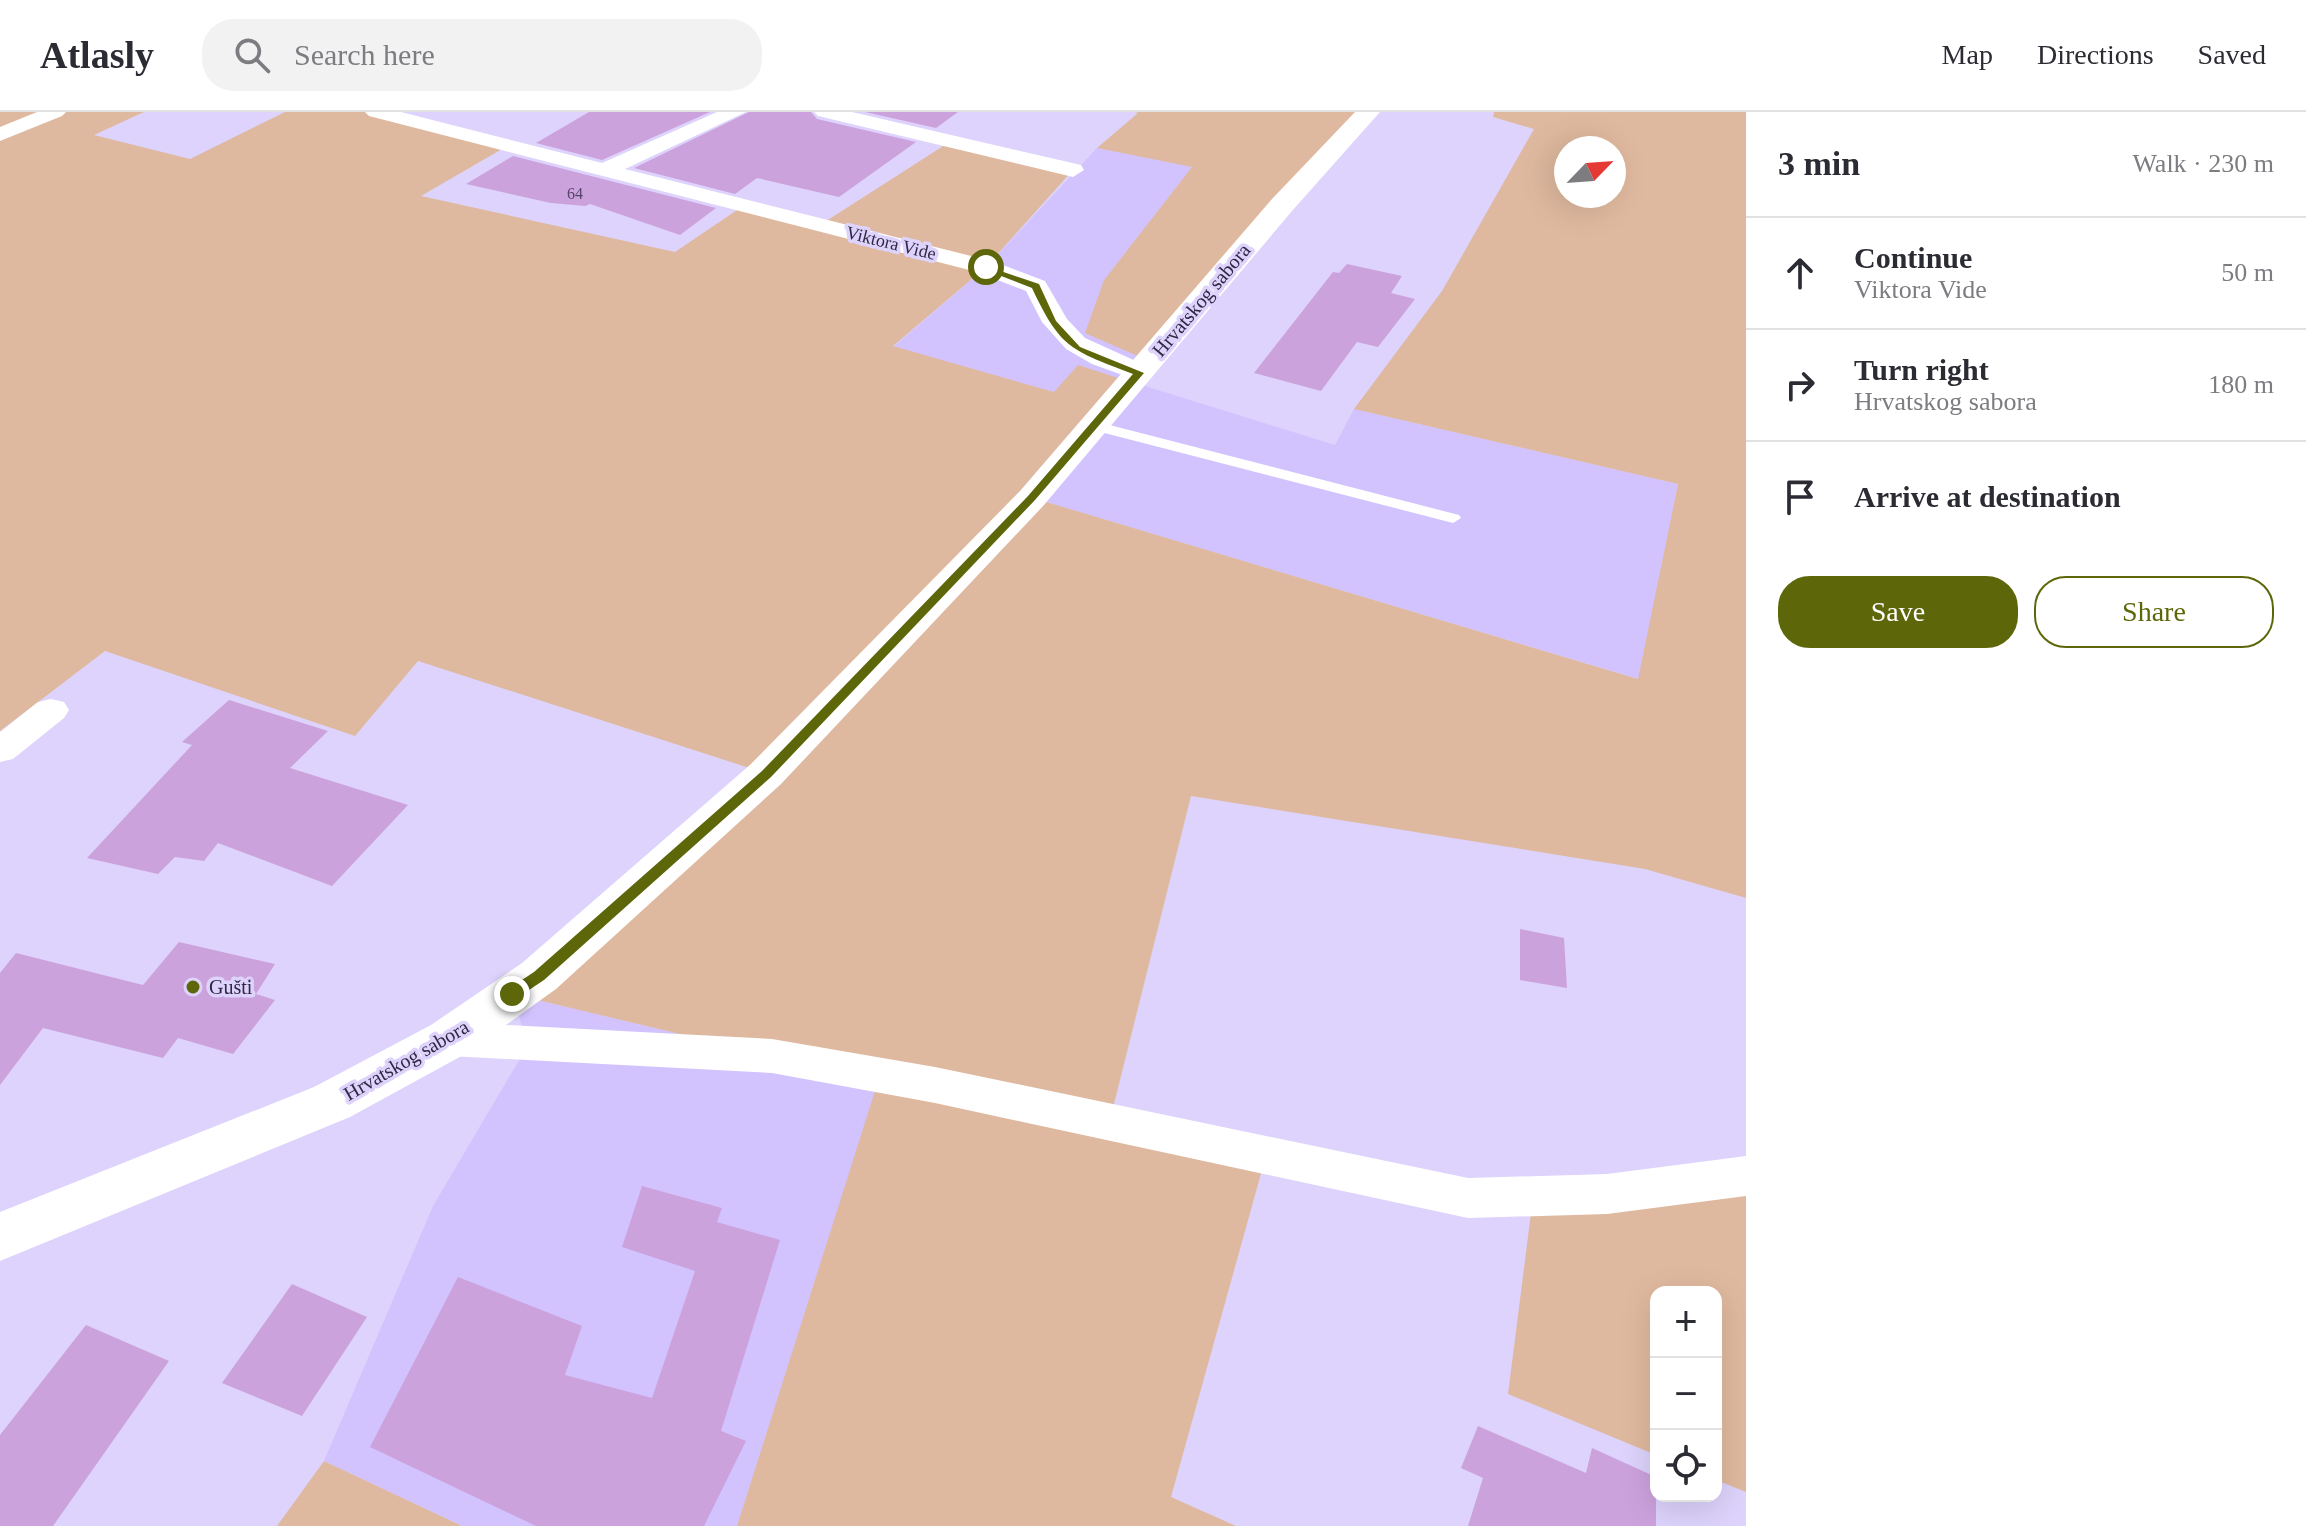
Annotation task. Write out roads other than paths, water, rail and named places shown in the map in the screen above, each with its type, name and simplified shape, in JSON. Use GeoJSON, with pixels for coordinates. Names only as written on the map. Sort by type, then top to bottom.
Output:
{"type":"FeatureCollection","features":[{"type":"Feature","properties":{"kind":"main road","name":"Hrvatskog sabora"},"geometry":{"type":"LineString","coordinates":[[0,1237],[332,1102],[449,1039],[539,976],[766,774],[1032,498],[1282,205],[1368,112]]}},
{"type":"Feature","properties":{"kind":"street"},"geometry":{"type":"LineString","coordinates":[[0,135],[55,112]]}},
{"type":"Feature","properties":{"kind":"street","name":"Viktora Vide"},"geometry":{"type":"LineString","coordinates":[[376,112],[998,272],[1036,286],[1052,322],[1076,349],[1139,373]]}},
{"type":"Feature","properties":{"kind":"street"},"geometry":{"type":"LineString","coordinates":[[606,169],[735,112]]}},
{"type":"Feature","properties":{"kind":"street"},"geometry":{"type":"LineString","coordinates":[[825,112],[1073,170]]}},
{"type":"Feature","properties":{"kind":"street"},"geometry":{"type":"LineString","coordinates":[[0,750],[51,710]]}},
{"type":"Feature","properties":{"kind":"street"},"geometry":{"type":"LineString","coordinates":[[449,1039],[772,1056],[935,1085],[1304,1160],[1468,1198],[1607,1194],[1746,1176]]}},
{"type":"Feature","properties":{"kind":"lane"},"geometry":{"type":"LineString","coordinates":[[1094,426],[1453,518]]}},
{"type":"Feature","properties":{"kind":"place","name":"Gušti"},"geometry":{"type":"Point","coordinates":[193,987]}}]}
